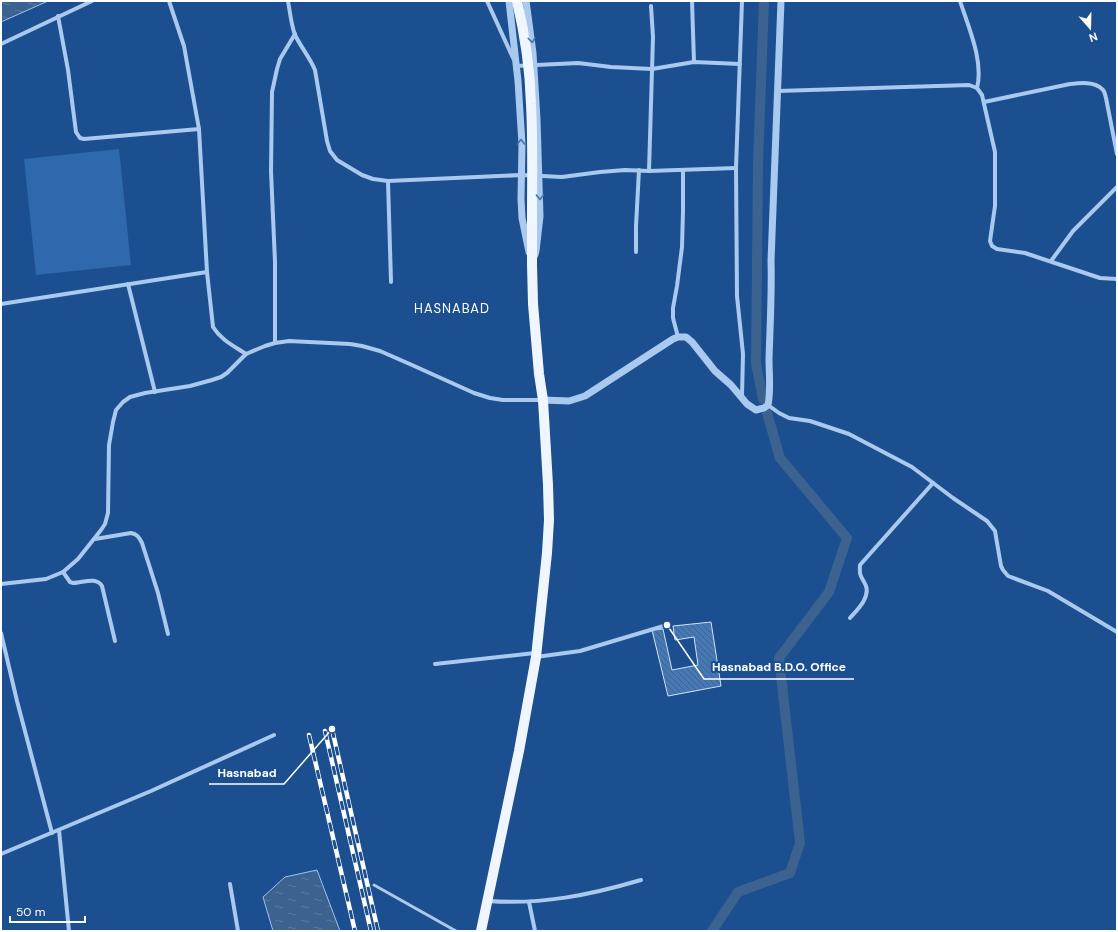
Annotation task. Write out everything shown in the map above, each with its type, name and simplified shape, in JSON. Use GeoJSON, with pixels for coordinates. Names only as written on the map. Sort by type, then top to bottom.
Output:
{"type":"FeatureCollection","features":[{"type":"Feature","properties":{"kind":"main road"},"geometry":{"type":"LineString","coordinates":[[481,931],[519,751],[536,655],[549,520],[543,400],[536,339],[532,264],[531,104],[529,69],[525,39],[517,1]]}},
{"type":"Feature","properties":{"kind":"street"},"geometry":{"type":"LineString","coordinates":[[1,44],[92,1]]}},
{"type":"Feature","properties":{"kind":"street"},"geometry":{"type":"LineString","coordinates":[[169,1],[184,46],[199,130],[207,272],[213,327],[227,342],[246,354]]}},
{"type":"Feature","properties":{"kind":"street"},"geometry":{"type":"LineString","coordinates":[[288,1],[295,34],[311,60],[315,70],[327,141],[330,150],[337,160],[362,175],[374,180],[388,181],[522,175],[562,177],[600,172],[736,168]]}},
{"type":"Feature","properties":{"kind":"street"},"geometry":{"type":"LineString","coordinates":[[487,1],[516,66]]}},
{"type":"Feature","properties":{"kind":"street"},"geometry":{"type":"LineString","coordinates":[[509,1],[520,107],[522,144],[522,218],[532,264]]}},
{"type":"Feature","properties":{"kind":"street"},"geometry":{"type":"LineString","coordinates":[[526,1],[534,65],[540,216],[536,251],[532,264]]}},
{"type":"Feature","properties":{"kind":"street"},"geometry":{"type":"LineString","coordinates":[[692,1],[694,62]]}},
{"type":"Feature","properties":{"kind":"street"},"geometry":{"type":"LineString","coordinates":[[741,398],[743,354],[736,296],[736,168],[742,1]]}},
{"type":"Feature","properties":{"kind":"street"},"geometry":{"type":"LineString","coordinates":[[1,584],[46,579],[63,572],[78,559],[105,524],[108,513],[109,445],[116,410],[123,402],[130,397],[145,393],[190,386],[212,380],[227,373],[246,354],[275,343],[289,341],[362,346],[412,364],[474,393],[490,398],[503,400],[569,401],[585,396],[673,339],[678,337],[686,337],[692,342],[715,371],[731,385],[747,404],[756,410],[764,408],[768,405],[769,399],[772,289],[771,261],[781,1]]}},
{"type":"Feature","properties":{"kind":"street"},"geometry":{"type":"LineString","coordinates":[[960,1],[976,55],[979,80],[977,88]]}},
{"type":"Feature","properties":{"kind":"street"},"geometry":{"type":"LineString","coordinates":[[649,170],[653,37],[651,6]]}},
{"type":"Feature","properties":{"kind":"street"},"geometry":{"type":"LineString","coordinates":[[58,16],[68,70],[76,132],[80,138],[84,139],[199,130]]}},
{"type":"Feature","properties":{"kind":"street"},"geometry":{"type":"LineString","coordinates":[[275,343],[275,262],[271,171],[272,92],[280,59],[295,34]]}},
{"type":"Feature","properties":{"kind":"street"},"geometry":{"type":"LineString","coordinates":[[516,66],[578,63],[610,67],[652,69],[694,62],[740,64]]}},
{"type":"Feature","properties":{"kind":"street"},"geometry":{"type":"LineString","coordinates":[[984,102],[1070,84],[1083,83],[1098,85],[1104,90],[1117,154]]}},
{"type":"Feature","properties":{"kind":"street"},"geometry":{"type":"LineString","coordinates":[[778,91],[969,85],[977,88],[982,95],[984,102],[995,152],[995,206],[990,244],[997,250],[1025,253],[1100,278],[1117,279]]}},
{"type":"Feature","properties":{"kind":"street"},"geometry":{"type":"LineString","coordinates":[[636,252],[639,170]]}},
{"type":"Feature","properties":{"kind":"street"},"geometry":{"type":"LineString","coordinates":[[678,337],[673,318],[673,308],[678,286],[682,247],[683,170]]}},
{"type":"Feature","properties":{"kind":"street"},"geometry":{"type":"LineString","coordinates":[[388,181],[391,282]]}},
{"type":"Feature","properties":{"kind":"street"},"geometry":{"type":"LineString","coordinates":[[1051,261],[1073,231],[1117,187]]}},
{"type":"Feature","properties":{"kind":"street"},"geometry":{"type":"LineString","coordinates":[[1,304],[207,272]]}},
{"type":"Feature","properties":{"kind":"street"},"geometry":{"type":"LineString","coordinates":[[128,284],[155,392]]}},
{"type":"Feature","properties":{"kind":"street"},"geometry":{"type":"LineString","coordinates":[[768,405],[789,418],[810,421],[849,434],[912,467],[953,498],[987,521],[995,531],[1003,570],[1008,576],[1048,591],[1117,632]]}},
{"type":"Feature","properties":{"kind":"street"},"geometry":{"type":"LineString","coordinates":[[850,618],[867,594],[866,587],[859,574],[860,565],[933,483]]}},
{"type":"Feature","properties":{"kind":"street"},"geometry":{"type":"LineString","coordinates":[[94,539],[130,533],[135,534],[140,538],[156,586],[168,634]]}},
{"type":"Feature","properties":{"kind":"street"},"geometry":{"type":"LineString","coordinates":[[63,572],[72,583],[95,580],[100,583],[102,586],[114,641]]}},
{"type":"Feature","properties":{"kind":"street"},"geometry":{"type":"LineString","coordinates":[[435,664],[580,651],[667,625]]}},
{"type":"Feature","properties":{"kind":"street"},"geometry":{"type":"LineString","coordinates":[[1,633],[17,701],[52,833]]}},
{"type":"Feature","properties":{"kind":"street"},"geometry":{"type":"LineString","coordinates":[[1,854],[151,791],[274,735]]}},
{"type":"Feature","properties":{"kind":"street"},"geometry":{"type":"LineString","coordinates":[[59,830],[69,931]]}},
{"type":"Feature","properties":{"kind":"street"},"geometry":{"type":"LineString","coordinates":[[487,901],[529,902],[593,893],[641,880]]}},
{"type":"Feature","properties":{"kind":"street"},"geometry":{"type":"LineString","coordinates":[[230,884],[238,931]]}},
{"type":"Feature","properties":{"kind":"street"},"geometry":{"type":"LineString","coordinates":[[529,902],[535,931]]}},
{"type":"Feature","properties":{"kind":"lane"},"geometry":{"type":"LineString","coordinates":[[374,885],[456,931]]}},
{"type":"Feature","properties":{"kind":"shaded area"},"geometry":{"type":"Polygon","coordinates":[[[119,149],[131,265],[36,275],[24,159],[119,149]]]}},
{"type":"Feature","properties":{"kind":"water"},"geometry":{"type":"Polygon","coordinates":[[[1,1],[48,1],[1,22],[1,1]]]}},
{"type":"Feature","properties":{"kind":"water"},"geometry":{"type":"Polygon","coordinates":[[[317,870],[340,931],[273,931],[263,897],[285,877],[317,870]]]}},
{"type":"Feature","properties":{"kind":"building"},"geometry":{"type":"Polygon","coordinates":[[[711,622],[721,686],[668,696],[652,630],[663,629],[672,670],[698,665],[694,637],[675,640],[673,626],[711,622]]]}},
{"type":"Feature","properties":{"kind":"waterway"},"geometry":{"type":"LineString","coordinates":[[763,399],[756,364],[758,163],[764,1]]}},
{"type":"Feature","properties":{"kind":"waterway"},"geometry":{"type":"LineString","coordinates":[[712,931],[738,892],[790,873],[800,843],[779,658],[829,592],[847,538],[780,458],[767,413]]}},
{"type":"Feature","properties":{"kind":"railway"},"geometry":{"type":"LineString","coordinates":[[332,729],[378,931]]}},
{"type":"Feature","properties":{"kind":"railway"},"geometry":{"type":"LineString","coordinates":[[325,731],[371,931]]}},
{"type":"Feature","properties":{"kind":"railway"},"geometry":{"type":"LineString","coordinates":[[309,735],[355,931]]}},
{"type":"Feature","properties":{"kind":"place","name":"Hasnabad B.D.O. Office"},"geometry":{"type":"Point","coordinates":[667,625]}},
{"type":"Feature","properties":{"kind":"place","name":"Hasnabad"},"geometry":{"type":"Point","coordinates":[332,729]}},
{"type":"Feature","properties":{"kind":"district","name":"HASNABAD"},"geometry":{"type":"Point","coordinates":[452,308]}}]}
